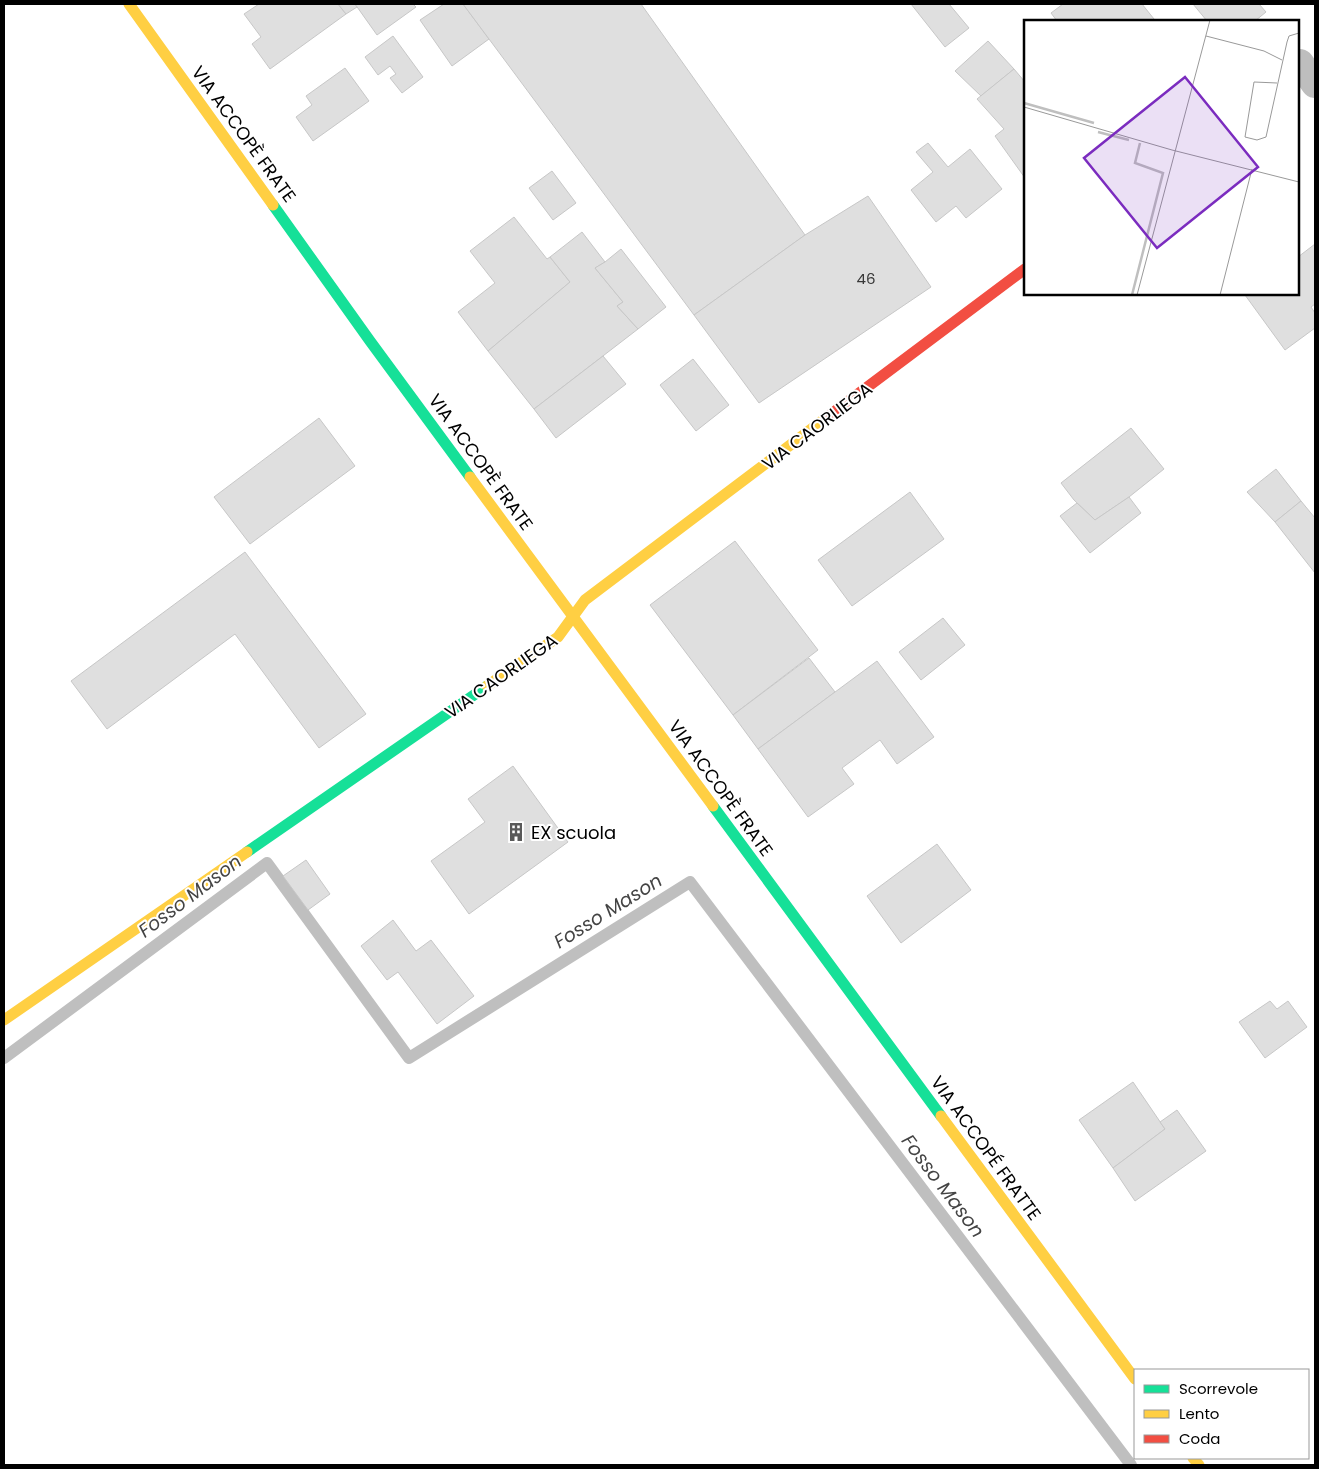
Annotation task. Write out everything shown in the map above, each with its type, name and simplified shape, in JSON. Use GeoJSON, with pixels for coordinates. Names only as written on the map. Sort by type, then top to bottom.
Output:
{"type":"FeatureCollection","features":[{"type":"Feature","properties":{"kind":"main road","name":"VIA ACCOPÈ FRATE"},"geometry":{"type":"LineString","coordinates":[[129,4],[370,341],[809,938]]}},
{"type":"Feature","properties":{"kind":"main road","name":"VIA CAORLIEGA"},"geometry":{"type":"LineString","coordinates":[[4,1020],[550,643],[558,637],[585,600],[1024,270]]}},
{"type":"Feature","properties":{"kind":"main road","name":"VIA ACCOPÉ FRATTE"},"geometry":{"type":"LineString","coordinates":[[809,938],[1134,1379]]}},
{"type":"Feature","properties":{"kind":"building"},"geometry":{"type":"Polygon","coordinates":[[[259,4],[338,4],[346,14],[270,69],[252,44],[261,37],[244,14],[259,4]]]}},
{"type":"Feature","properties":{"kind":"building"},"geometry":{"type":"Polygon","coordinates":[[[338,4],[355,4],[357,7],[346,14],[338,4]]]}},
{"type":"Feature","properties":{"kind":"building"},"geometry":{"type":"Polygon","coordinates":[[[355,4],[413,4],[416,7],[377,35],[355,4]]]}},
{"type":"Feature","properties":{"kind":"building"},"geometry":{"type":"Polygon","coordinates":[[[444,4],[463,4],[489,39],[452,66],[420,20],[444,4]]]}},
{"type":"Feature","properties":{"kind":"building"},"geometry":{"type":"Polygon","coordinates":[[[463,4],[641,4],[805,235],[694,315],[463,4]]]}},
{"type":"Feature","properties":{"kind":"building"},"geometry":{"type":"Polygon","coordinates":[[[911,4],[949,4],[969,28],[945,47],[911,4]]]}},
{"type":"Feature","properties":{"kind":"building"},"geometry":{"type":"Polygon","coordinates":[[[1063,4],[1142,4],[1154,19],[1056,20],[1051,13],[1063,4]]]}},
{"type":"Feature","properties":{"kind":"building"},"geometry":{"type":"Polygon","coordinates":[[[1193,4],[1259,4],[1266,12],[1256,20],[1206,20],[1193,4]]]}},
{"type":"Feature","properties":{"kind":"building"},"geometry":{"type":"Polygon","coordinates":[[[393,36],[423,77],[402,93],[390,78],[396,74],[390,66],[378,75],[365,57],[393,36]]]}},
{"type":"Feature","properties":{"kind":"building"},"geometry":{"type":"Polygon","coordinates":[[[988,41],[1014,69],[981,96],[955,71],[988,41]]]}},
{"type":"Feature","properties":{"kind":"building"},"geometry":{"type":"Polygon","coordinates":[[[345,68],[369,101],[313,141],[296,117],[312,105],[306,96],[345,68]]]}},
{"type":"Feature","properties":{"kind":"building"},"geometry":{"type":"Polygon","coordinates":[[[1014,69],[1024,81],[1024,177],[995,136],[1004,129],[977,99],[1014,69]]]}},
{"type":"Feature","properties":{"kind":"building"},"geometry":{"type":"Polygon","coordinates":[[[928,143],[948,167],[970,149],[1002,189],[966,218],[956,206],[936,222],[911,190],[933,172],[916,152],[928,143]]]}},
{"type":"Feature","properties":{"kind":"building"},"geometry":{"type":"Polygon","coordinates":[[[552,171],[576,203],[553,220],[529,188],[552,171]]]}},
{"type":"Feature","properties":{"kind":"building"},"geometry":{"type":"Polygon","coordinates":[[[868,196],[931,287],[759,403],[694,315],[805,235],[868,196]]]}},
{"type":"Feature","properties":{"kind":"building"},"geometry":{"type":"Polygon","coordinates":[[[514,217],[547,259],[550,257],[570,282],[488,351],[458,312],[495,283],[470,251],[514,217]]]}},
{"type":"Feature","properties":{"kind":"building"},"geometry":{"type":"Polygon","coordinates":[[[582,232],[605,262],[595,268],[623,302],[617,306],[638,329],[534,409],[488,351],[570,282],[550,257],[582,232]]]}},
{"type":"Feature","properties":{"kind":"building"},"geometry":{"type":"Polygon","coordinates":[[[1315,244],[1315,304],[1311,307],[1315,313],[1315,328],[1285,350],[1245,295],[1299,295],[1299,256],[1315,244]]]}},
{"type":"Feature","properties":{"kind":"building"},"geometry":{"type":"Polygon","coordinates":[[[621,249],[666,307],[638,329],[617,306],[623,302],[595,268],[621,249]]]}},
{"type":"Feature","properties":{"kind":"building"},"geometry":{"type":"Polygon","coordinates":[[[603,356],[626,384],[556,438],[534,409],[603,356]]]}},
{"type":"Feature","properties":{"kind":"building"},"geometry":{"type":"Polygon","coordinates":[[[693,359],[729,405],[696,431],[660,385],[693,359]]]}},
{"type":"Feature","properties":{"kind":"building"},"geometry":{"type":"Polygon","coordinates":[[[319,418],[355,466],[250,544],[214,497],[319,418]]]}},
{"type":"Feature","properties":{"kind":"building"},"geometry":{"type":"Polygon","coordinates":[[[1131,428],[1164,469],[1129,497],[1095,520],[1074,500],[1061,483],[1131,428]]]}},
{"type":"Feature","properties":{"kind":"building"},"geometry":{"type":"Polygon","coordinates":[[[1276,469],[1301,501],[1275,522],[1247,492],[1276,469]]]}},
{"type":"Feature","properties":{"kind":"building"},"geometry":{"type":"Polygon","coordinates":[[[910,492],[944,539],[852,606],[818,560],[910,492]]]}},
{"type":"Feature","properties":{"kind":"building"},"geometry":{"type":"Polygon","coordinates":[[[1129,497],[1141,513],[1090,553],[1060,516],[1077,503],[1095,520],[1129,497]]]}},
{"type":"Feature","properties":{"kind":"building"},"geometry":{"type":"Polygon","coordinates":[[[1301,501],[1315,518],[1315,573],[1275,522],[1301,501]]]}},
{"type":"Feature","properties":{"kind":"building"},"geometry":{"type":"Polygon","coordinates":[[[735,541],[818,650],[733,715],[650,605],[735,541]]]}},
{"type":"Feature","properties":{"kind":"building"},"geometry":{"type":"Polygon","coordinates":[[[245,552],[366,714],[319,748],[235,634],[107,729],[71,681],[245,552]]]}},
{"type":"Feature","properties":{"kind":"building"},"geometry":{"type":"Polygon","coordinates":[[[943,618],[965,645],[921,680],[899,652],[943,618]]]}},
{"type":"Feature","properties":{"kind":"building"},"geometry":{"type":"Polygon","coordinates":[[[809,658],[835,692],[758,749],[733,715],[809,658]]]}},
{"type":"Feature","properties":{"kind":"building"},"geometry":{"type":"Polygon","coordinates":[[[877,661],[934,737],[897,764],[880,740],[842,768],[854,784],[808,817],[758,749],[877,661]]]}},
{"type":"Feature","properties":{"kind":"building","name":"EX scuola"},"geometry":{"type":"Polygon","coordinates":[[[513,766],[568,842],[469,914],[431,861],[485,822],[468,799],[513,766]]]}},
{"type":"Feature","properties":{"kind":"building"},"geometry":{"type":"Polygon","coordinates":[[[937,844],[971,890],[901,943],[867,896],[937,844]]]}},
{"type":"Feature","properties":{"kind":"building"},"geometry":{"type":"Polygon","coordinates":[[[306,860],[330,894],[308,910],[283,876],[306,860]]]}},
{"type":"Feature","properties":{"kind":"building"},"geometry":{"type":"Polygon","coordinates":[[[393,920],[416,951],[431,940],[474,996],[437,1024],[398,972],[387,980],[361,946],[393,920]]]}},
{"type":"Feature","properties":{"kind":"building"},"geometry":{"type":"Polygon","coordinates":[[[1270,1001],[1277,1009],[1288,1001],[1307,1027],[1265,1058],[1239,1022],[1270,1001]]]}},
{"type":"Feature","properties":{"kind":"building"},"geometry":{"type":"Polygon","coordinates":[[[1133,1082],[1165,1129],[1113,1168],[1079,1120],[1133,1082]]]}},
{"type":"Feature","properties":{"kind":"building"},"geometry":{"type":"Polygon","coordinates":[[[1177,1110],[1206,1151],[1135,1201],[1113,1168],[1165,1129],[1160,1122],[1177,1110]]]}},
{"type":"Feature","properties":{"kind":"waterway","name":"Fosso Mason"},"geometry":{"type":"LineString","coordinates":[[4,1058],[267,863],[409,1058],[690,882],[1131,1465]]}},
{"type":"Feature","properties":{"kind":"traffic: fast"},"geometry":{"type":"LineString","coordinates":[[273,205],[470,477]]}},
{"type":"Feature","properties":{"kind":"traffic: fast"},"geometry":{"type":"LineString","coordinates":[[247,852],[487,686]]}},
{"type":"Feature","properties":{"kind":"traffic: fast"},"geometry":{"type":"LineString","coordinates":[[713,806],[941,1116]]}},
{"type":"Feature","properties":{"kind":"traffic: slow"},"geometry":{"type":"LineString","coordinates":[[129,4],[273,205]]}},
{"type":"Feature","properties":{"kind":"traffic: slow"},"geometry":{"type":"LineString","coordinates":[[487,686],[558,637],[585,600],[826,418]]}},
{"type":"Feature","properties":{"kind":"traffic: slow"},"geometry":{"type":"LineString","coordinates":[[470,477],[713,806]]}},
{"type":"Feature","properties":{"kind":"traffic: slow"},"geometry":{"type":"LineString","coordinates":[[4,1020],[247,852]]}},
{"type":"Feature","properties":{"kind":"traffic: slow"},"geometry":{"type":"LineString","coordinates":[[941,1116],[1134,1378]]}},
{"type":"Feature","properties":{"kind":"traffic: slow"},"geometry":{"type":"LineString","coordinates":[[1194,1459],[1199,1465]]}},
{"type":"Feature","properties":{"kind":"traffic: jam"},"geometry":{"type":"LineString","coordinates":[[826,418],[1024,270]]}},
{"type":"Feature","properties":{"kind":"place","name":"EX scuola"},"geometry":{"type":"Point","coordinates":[516,832]}}]}
